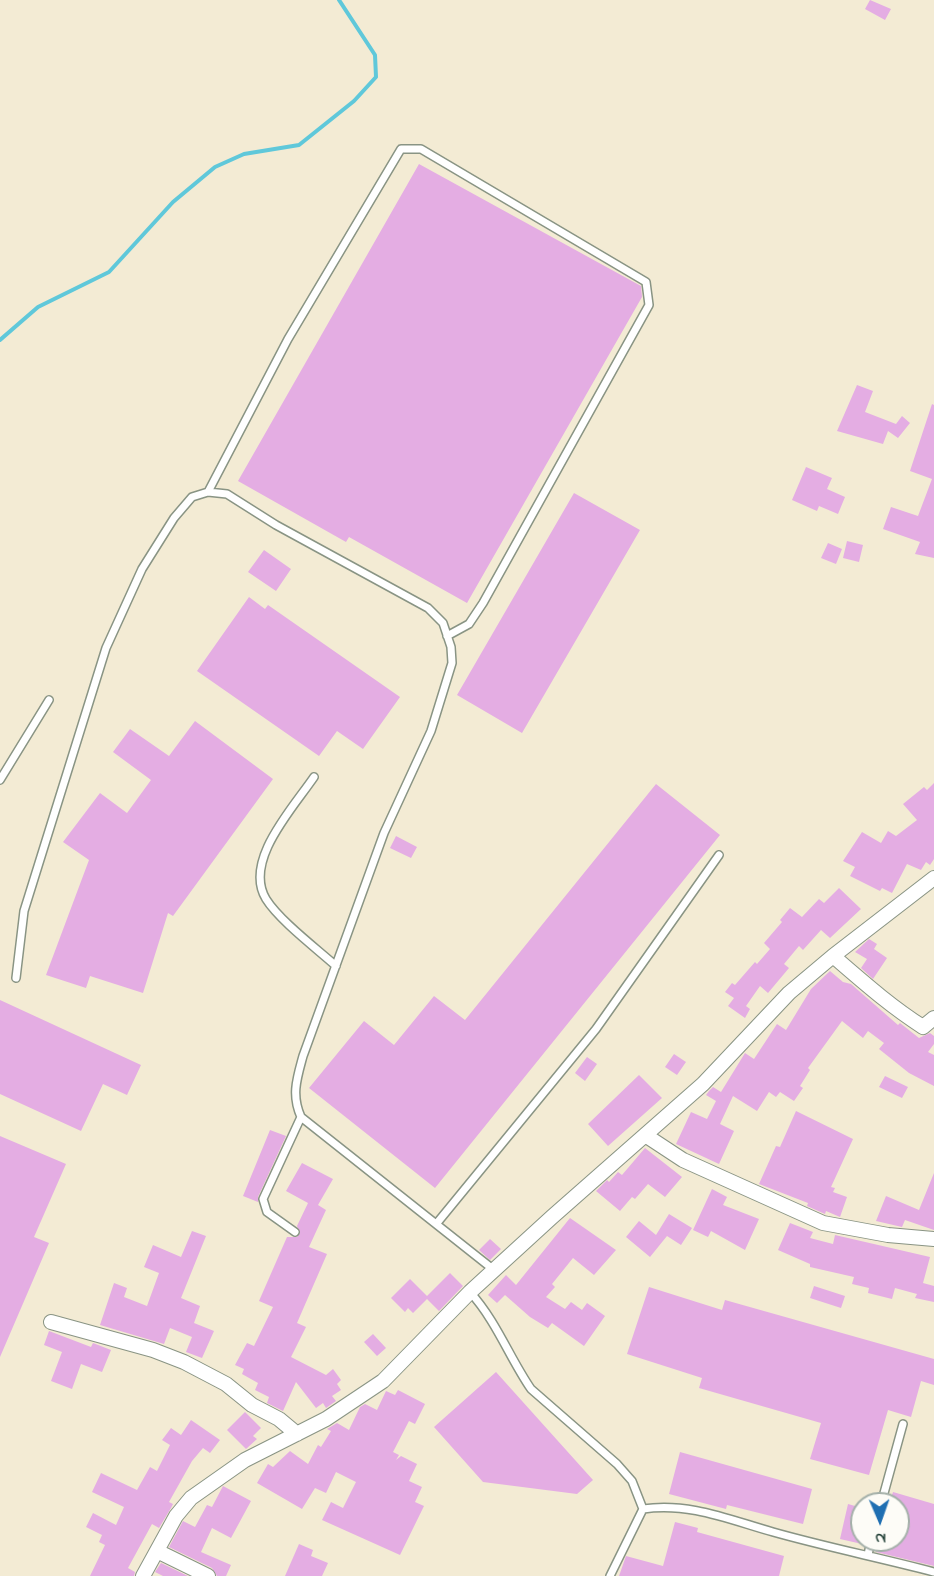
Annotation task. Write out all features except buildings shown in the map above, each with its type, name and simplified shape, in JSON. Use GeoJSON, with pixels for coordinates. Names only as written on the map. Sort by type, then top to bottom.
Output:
{"type":"FeatureCollection","features":[{"type":"Feature","properties":{"kind":"street"},"geometry":{"type":"LineString","coordinates":[[143,1576],[176,1516],[191,1498],[245,1460],[297,1434],[383,1381],[470,1292],[703,1084],[789,993],[934,878]]}},
{"type":"Feature","properties":{"kind":"street"},"geometry":{"type":"LineString","coordinates":[[833,956],[866,986],[923,1027],[934,1018]]}},
{"type":"Feature","properties":{"kind":"street"},"geometry":{"type":"LineString","coordinates":[[645,1135],[682,1160],[823,1223],[896,1236],[934,1239]]}},
{"type":"Feature","properties":{"kind":"street"},"geometry":{"type":"LineString","coordinates":[[51,1322],[184,1362],[226,1384],[252,1405],[279,1419],[297,1434]]}},
{"type":"Feature","properties":{"kind":"street"},"geometry":{"type":"LineString","coordinates":[[157,1551],[208,1576]]}},
{"type":"Feature","properties":{"kind":"lane"},"geometry":{"type":"LineString","coordinates":[[208,492],[288,339],[401,149],[421,149],[646,282],[649,305],[483,603],[469,624],[447,636]]}},
{"type":"Feature","properties":{"kind":"lane"},"geometry":{"type":"LineString","coordinates":[[16,978],[24,912],[106,648],[142,569],[174,518],[192,498],[208,492],[227,494],[276,525],[428,608],[443,623],[452,663],[431,731],[384,833],[336,966],[294,1088],[295,1103],[301,1116],[437,1223],[495,1272]]}},
{"type":"Feature","properties":{"kind":"lane"},"geometry":{"type":"LineString","coordinates":[[0,780],[49,700]]}},
{"type":"Feature","properties":{"kind":"lane"},"geometry":{"type":"LineString","coordinates":[[314,777],[269,845],[260,865],[258,878],[267,901],[336,966]]}},
{"type":"Feature","properties":{"kind":"lane"},"geometry":{"type":"LineString","coordinates":[[437,1223],[596,1029],[719,855]]}},
{"type":"Feature","properties":{"kind":"lane"},"geometry":{"type":"LineString","coordinates":[[296,1232],[267,1212],[263,1199],[265,1190],[301,1116]]}},
{"type":"Feature","properties":{"kind":"lane"},"geometry":{"type":"LineString","coordinates":[[470,1292],[503,1337],[520,1374],[531,1389],[632,1481],[643,1509],[610,1576]]}},
{"type":"Feature","properties":{"kind":"lane"},"geometry":{"type":"LineString","coordinates":[[884,1492],[903,1424]]}},
{"type":"Feature","properties":{"kind":"lane"},"geometry":{"type":"LineString","coordinates":[[643,1509],[678,1506],[934,1572]]}},
{"type":"Feature","properties":{"kind":"waterway"},"geometry":{"type":"LineString","coordinates":[[0,340],[38,307],[109,272],[173,202],[215,167],[244,154],[299,145],[354,101],[376,77],[375,55],[339,0]]}}]}
